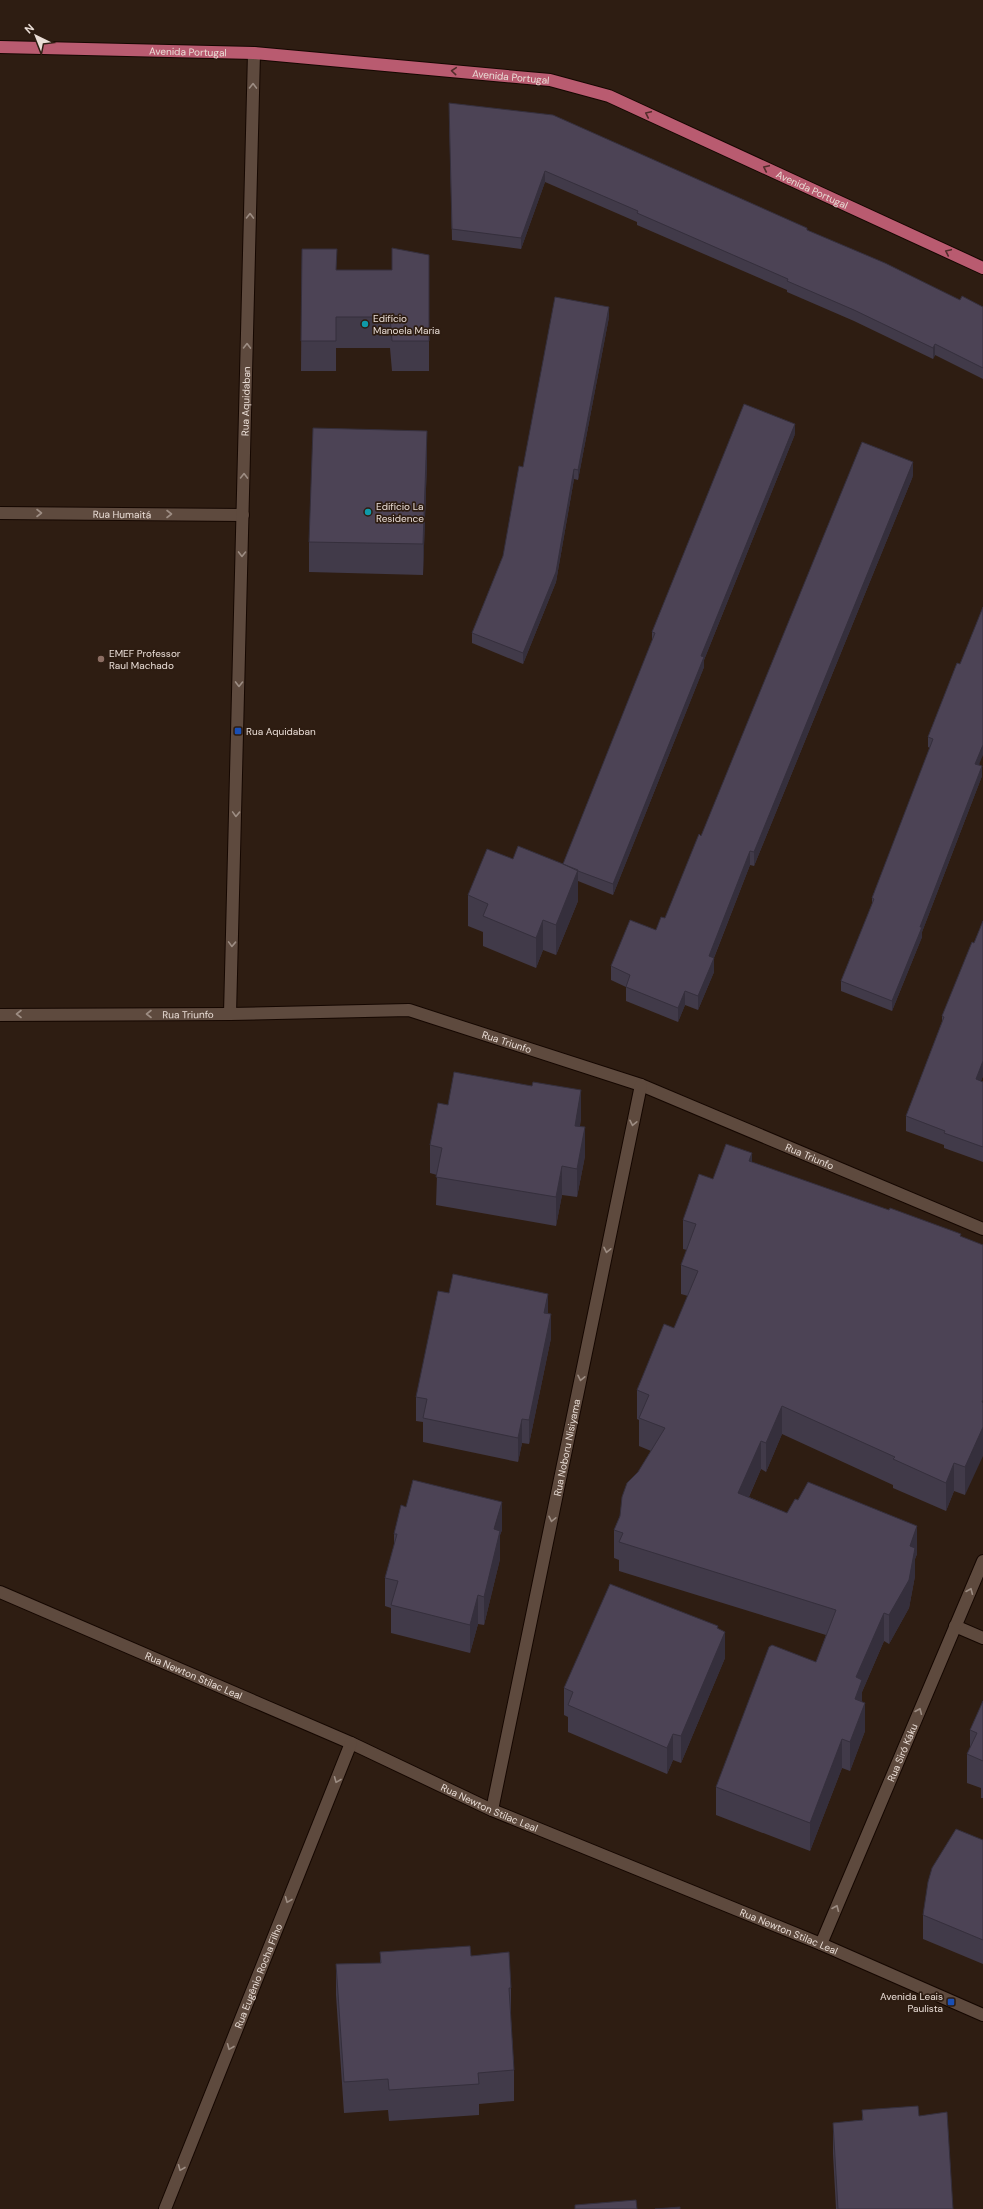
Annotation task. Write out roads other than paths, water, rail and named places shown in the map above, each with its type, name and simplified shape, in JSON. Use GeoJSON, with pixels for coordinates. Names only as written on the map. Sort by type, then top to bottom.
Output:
{"type":"FeatureCollection","features":[{"type":"Feature","properties":{"kind":"main road","name":"Avenida Portugal"},"geometry":{"type":"LineString","coordinates":[[0,47],[254,53],[550,80],[609,96],[983,268]]}},
{"type":"Feature","properties":{"kind":"street","name":"Rua Aquidaban"},"geometry":{"type":"LineString","coordinates":[[230,1014],[254,53]]}},
{"type":"Feature","properties":{"kind":"street","name":"Rua Humaitá"},"geometry":{"type":"LineString","coordinates":[[0,513],[243,515]]}},
{"type":"Feature","properties":{"kind":"street","name":"Rua Triunfo"},"geometry":{"type":"LineString","coordinates":[[0,1014],[230,1014],[409,1010],[641,1085],[983,1229]]}},
{"type":"Feature","properties":{"kind":"street","name":"Rua Noboru Nisiyama"},"geometry":{"type":"LineString","coordinates":[[492,1810],[641,1085]]}},
{"type":"Feature","properties":{"kind":"street","name":"Rua Siró Káku"},"geometry":{"type":"LineString","coordinates":[[821,1944],[983,1561]]}},
{"type":"Feature","properties":{"kind":"street","name":"Rua Newton Stilac Leal"},"geometry":{"type":"LineString","coordinates":[[0,1592],[351,1743],[492,1810],[821,1944],[983,2015]]}},
{"type":"Feature","properties":{"kind":"street"},"geometry":{"type":"LineString","coordinates":[[955,1626],[983,1638]]}},
{"type":"Feature","properties":{"kind":"street","name":"Rua Eugênio Rocha Filho"},"geometry":{"type":"LineString","coordinates":[[165,2209],[351,1743]]}},
{"type":"Feature","properties":{"kind":"place","name":"Edifício Manoela Maria"},"geometry":{"type":"Point","coordinates":[365,324]}},
{"type":"Feature","properties":{"kind":"place","name":"Edifício La Residence"},"geometry":{"type":"Point","coordinates":[368,512]}},
{"type":"Feature","properties":{"kind":"place","name":"EMEF Professor Raul Machado"},"geometry":{"type":"Point","coordinates":[101,659]}},
{"type":"Feature","properties":{"kind":"place","name":"Rua Aquidaban"},"geometry":{"type":"Point","coordinates":[238,731]}},
{"type":"Feature","properties":{"kind":"place","name":"Avenida Leais Paulista"},"geometry":{"type":"Point","coordinates":[951,2002]}}]}
